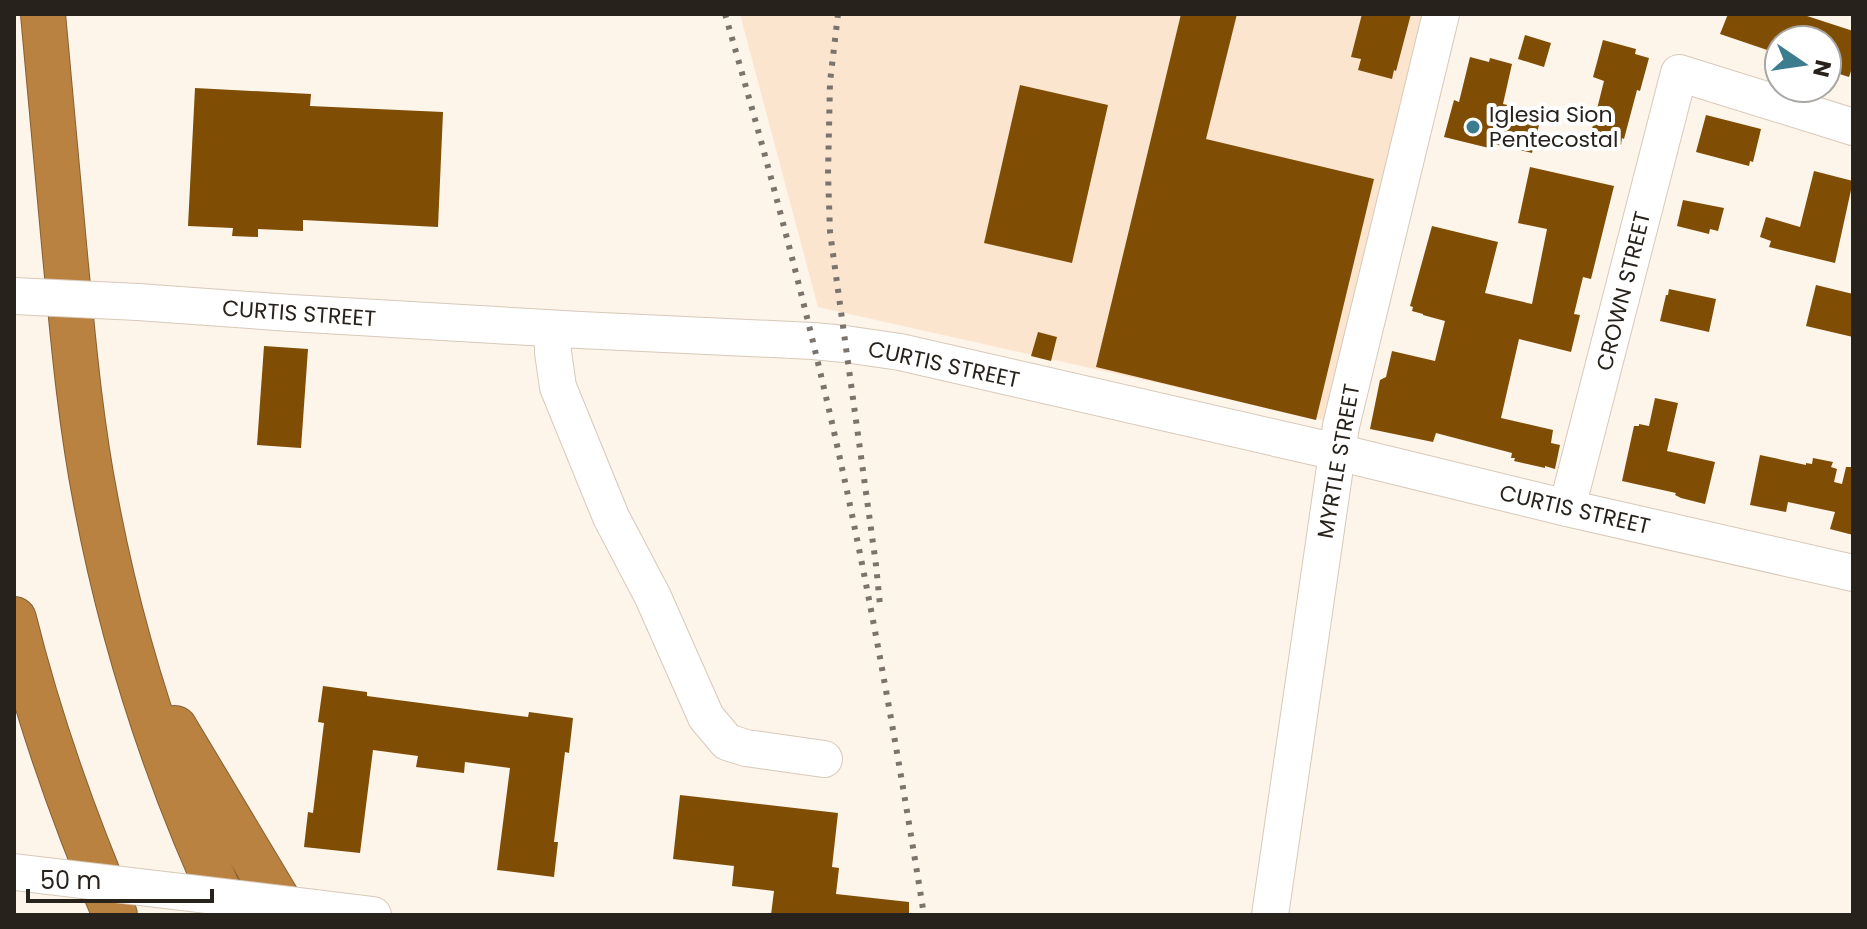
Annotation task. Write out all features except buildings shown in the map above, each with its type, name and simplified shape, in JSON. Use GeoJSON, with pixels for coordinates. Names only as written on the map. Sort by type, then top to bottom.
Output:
{"type":"FeatureCollection","features":[{"type":"Feature","properties":{"kind":"highway"},"geometry":{"type":"LineString","coordinates":[[43,14],[73,338],[100,523],[148,712],[186,816],[230,915]]}},
{"type":"Feature","properties":{"kind":"highway"},"geometry":{"type":"LineString","coordinates":[[14,619],[56,760],[115,915]]}},
{"type":"Feature","properties":{"kind":"highway"},"geometry":{"type":"LineString","coordinates":[[127,637],[184,744],[301,912]]}},
{"type":"Feature","properties":{"kind":"street","name":"MYRTLE STREET"},"geometry":{"type":"LineString","coordinates":[[1270,915],[1337,452],[1441,14]]}},
{"type":"Feature","properties":{"kind":"street","name":"CROWN STREET"},"geometry":{"type":"LineString","coordinates":[[1567,508],[1679,73],[1853,127]]}},
{"type":"Feature","properties":{"kind":"street","name":"CURTIS STREET"},"geometry":{"type":"LineString","coordinates":[[14,296],[553,329],[813,341],[886,350],[1853,573]]}},
{"type":"Feature","properties":{"kind":"street"},"geometry":{"type":"LineString","coordinates":[[553,329],[558,387],[611,517],[653,597],[706,717],[727,742],[746,748],[824,759]]}},
{"type":"Feature","properties":{"kind":"street"},"geometry":{"type":"LineString","coordinates":[[14,872],[301,912],[373,915]]}},
{"type":"Feature","properties":{"kind":"shaded area"},"geometry":{"type":"Polygon","coordinates":[[[740,14],[1430,14],[1332,422],[818,307],[740,14]]]}},
{"type":"Feature","properties":{"kind":"railway"},"geometry":{"type":"LineString","coordinates":[[725,14],[797,278],[844,477],[885,683],[924,915]]}},
{"type":"Feature","properties":{"kind":"railway"},"geometry":{"type":"LineString","coordinates":[[838,14],[830,82],[830,232],[880,605]]}},
{"type":"Feature","properties":{"kind":"place","name":"Iglesia Sion Pentecostal"},"geometry":{"type":"Point","coordinates":[1473,127]}}]}
